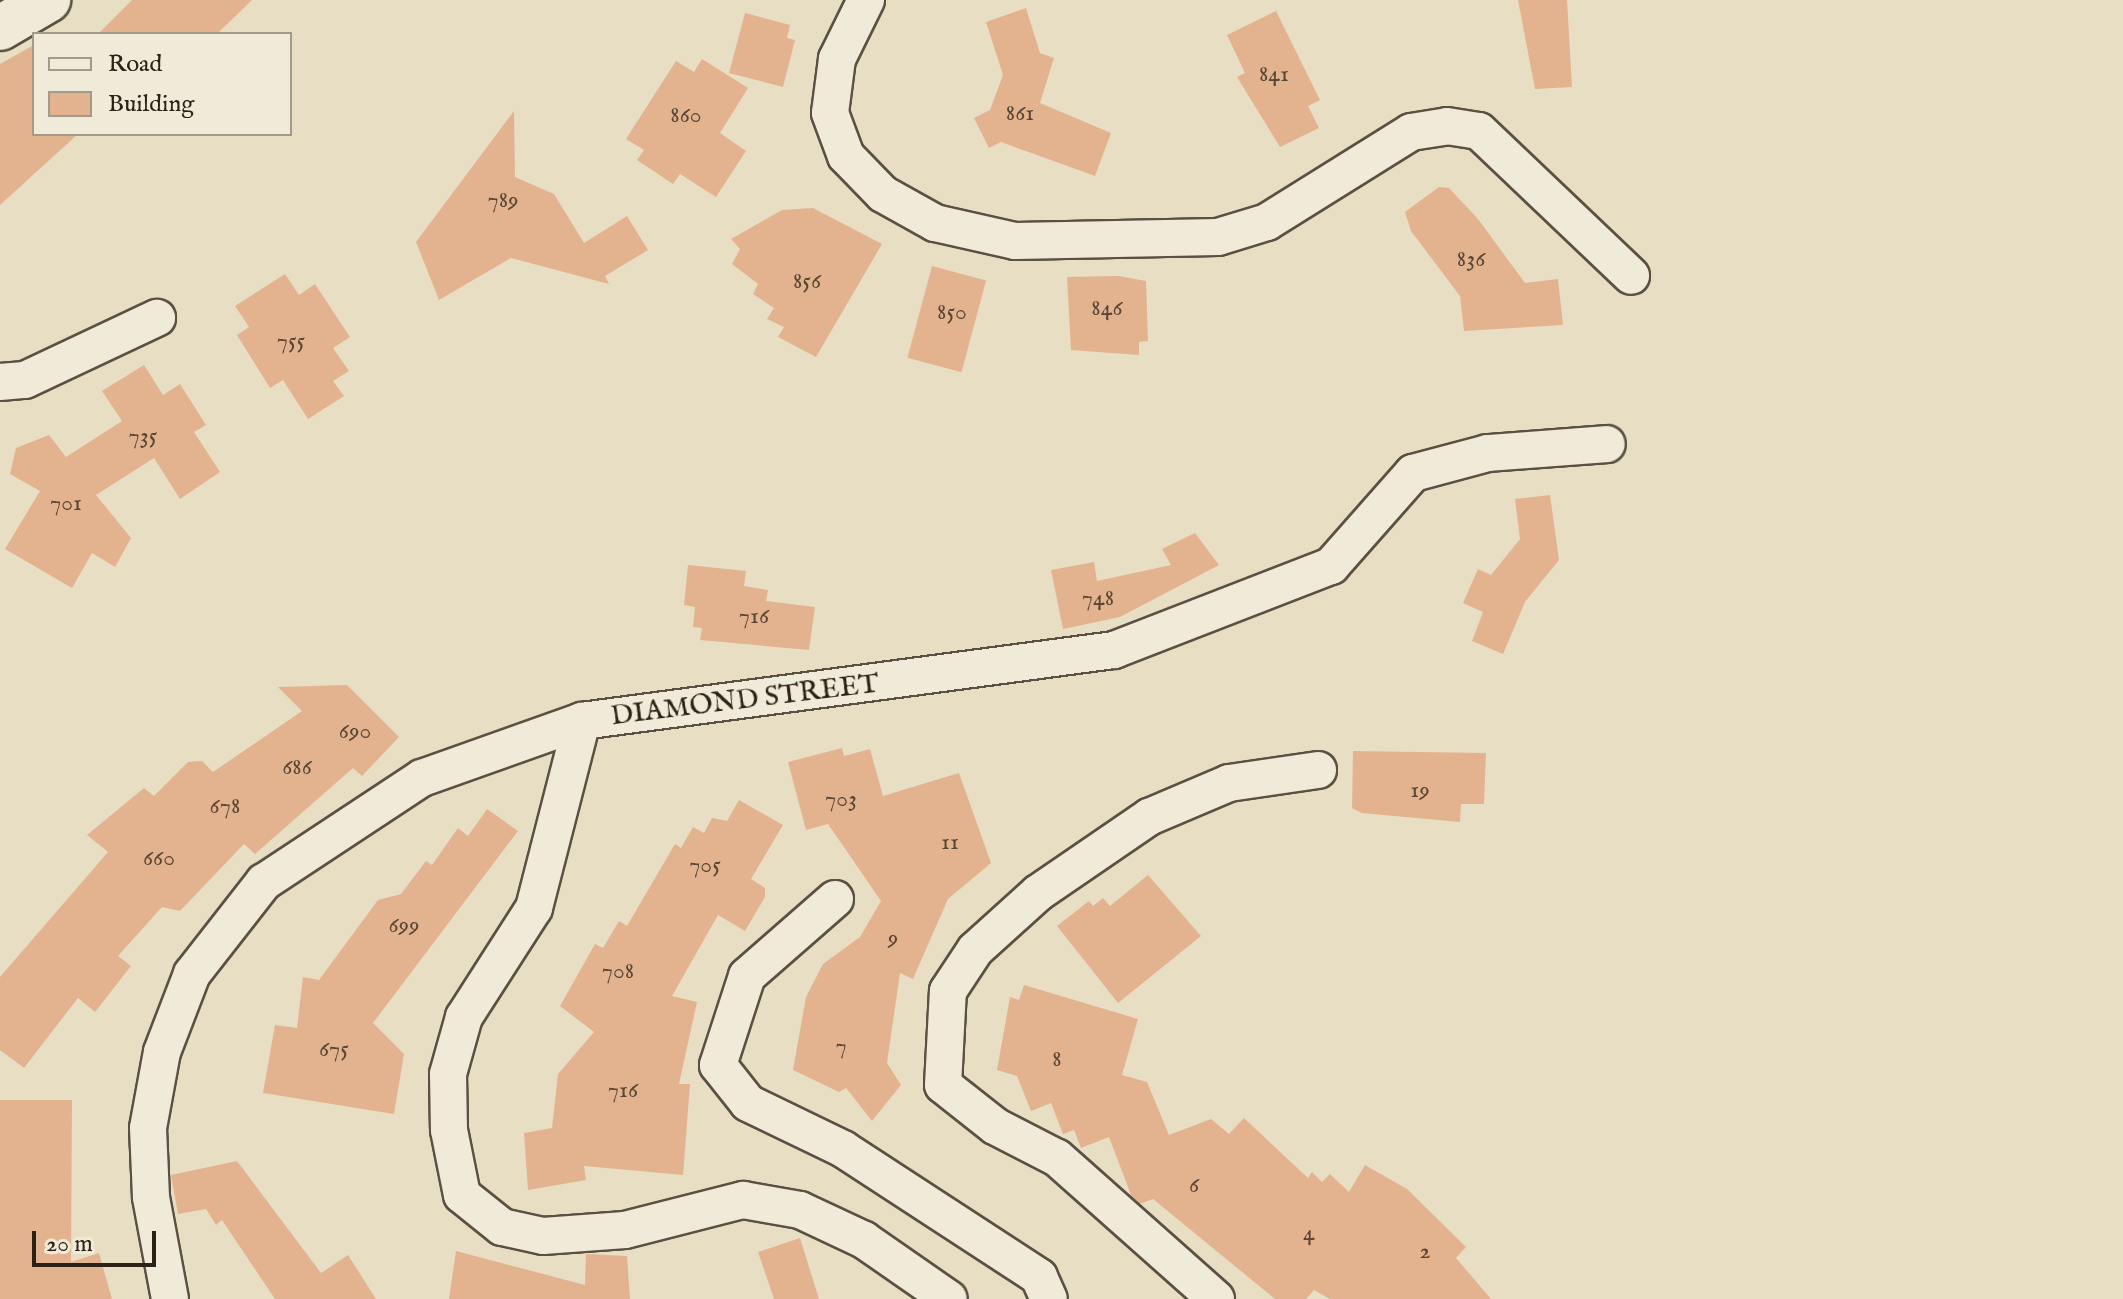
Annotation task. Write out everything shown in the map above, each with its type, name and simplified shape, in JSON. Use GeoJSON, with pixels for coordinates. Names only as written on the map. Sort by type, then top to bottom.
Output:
{"type":"FeatureCollection","features":[{"type":"Feature","properties":{"kind":"street"},"geometry":{"type":"LineString","coordinates":[[0,28],[48,0]]}},
{"type":"Feature","properties":{"kind":"street"},"geometry":{"type":"LineString","coordinates":[[866,0],[837,59],[830,113],[846,156],[883,194],[935,223],[1015,241],[1218,237],[1267,222],[1411,132],[1447,126],[1479,131],[1631,276]]}},
{"type":"Feature","properties":{"kind":"street"},"geometry":{"type":"LineString","coordinates":[[0,382],[25,380],[157,318]]}},
{"type":"Feature","properties":{"kind":"street","name":"DIAMOND STREET"},"geometry":{"type":"LineString","coordinates":[[170,1299],[151,1197],[148,1128],[162,1052],[192,974],[264,882],[422,778],[582,721],[1114,650],[1331,566],[1413,473],[1488,453],[1607,444]]}},
{"type":"Feature","properties":{"kind":"street"},"geometry":{"type":"LineString","coordinates":[[582,721],[534,908],[464,1017],[448,1074],[449,1130],[462,1195],[502,1227],[543,1236],[625,1230],[743,1200],[800,1210],[864,1240],[949,1299]]}},
{"type":"Feature","properties":{"kind":"street"},"geometry":{"type":"LineString","coordinates":[[1216,1299],[1057,1158],[995,1126],[943,1085],[948,991],[975,950],[1038,893],[1149,817],[1229,783],[1318,770]]}},
{"type":"Feature","properties":{"kind":"street"},"geometry":{"type":"LineString","coordinates":[[835,899],[747,976],[725,1027],[718,1065],[748,1103],[843,1149],[1039,1277],[1049,1299]]}},
{"type":"Feature","properties":{"kind":"building"},"geometry":{"type":"Polygon","coordinates":[[[132,0],[252,0],[219,32],[100,32],[132,0]]]}},
{"type":"Feature","properties":{"kind":"building"},"geometry":{"type":"Polygon","coordinates":[[[1518,0],[1567,0],[1572,87],[1535,89],[1518,0]]]}},
{"type":"Feature","properties":{"kind":"building"},"geometry":{"type":"Polygon","coordinates":[[[1026,8],[1040,53],[1054,58],[1040,103],[1111,133],[1095,176],[1001,142],[989,148],[974,118],[990,110],[1003,75],[986,22],[1026,8]]]}},
{"type":"Feature","properties":{"kind":"building"},"geometry":{"type":"Polygon","coordinates":[[[1276,11],[1320,100],[1308,106],[1319,128],[1280,147],[1237,77],[1245,73],[1227,35],[1276,11]]]}},
{"type":"Feature","properties":{"kind":"building"},"geometry":{"type":"Polygon","coordinates":[[[745,13],[790,25],[787,38],[795,40],[783,87],[729,73],[745,13]]]}},
{"type":"Feature","properties":{"kind":"building"},"geometry":{"type":"Polygon","coordinates":[[[32,46],[32,136],[76,136],[0,205],[0,64],[32,46]]]}},
{"type":"Feature","properties":{"kind":"building"},"geometry":{"type":"Polygon","coordinates":[[[702,59],[748,88],[720,133],[746,151],[716,197],[680,174],[673,184],[637,160],[644,150],[626,139],[676,61],[694,72],[702,59]]]}},
{"type":"Feature","properties":{"kind":"building"},"geometry":{"type":"Polygon","coordinates":[[[514,111],[515,177],[554,194],[584,243],[627,216],[648,250],[605,276],[609,284],[511,258],[439,300],[416,242],[514,111]]]}},
{"type":"Feature","properties":{"kind":"building"},"geometry":{"type":"Polygon","coordinates":[[[1439,187],[1449,188],[1478,219],[1525,283],[1558,279],[1563,325],[1464,331],[1460,296],[1411,231],[1405,212],[1439,187]]]}},
{"type":"Feature","properties":{"kind":"building"},"geometry":{"type":"Polygon","coordinates":[[[813,208],[882,244],[816,357],[778,337],[784,327],[767,319],[774,308],[753,294],[758,284],[732,264],[740,249],[731,239],[782,210],[813,208]]]}},
{"type":"Feature","properties":{"kind":"building"},"geometry":{"type":"Polygon","coordinates":[[[932,266],[986,280],[962,372],[907,358],[932,266]]]}},
{"type":"Feature","properties":{"kind":"building"},"geometry":{"type":"Polygon","coordinates":[[[285,274],[299,295],[315,284],[350,337],[333,348],[349,371],[333,381],[344,396],[308,419],[283,380],[270,388],[237,335],[249,327],[235,306],[285,274]]]}},
{"type":"Feature","properties":{"kind":"building"},"geometry":{"type":"Polygon","coordinates":[[[1119,276],[1146,281],[1148,341],[1139,342],[1139,355],[1071,350],[1067,277],[1119,276]]]}},
{"type":"Feature","properties":{"kind":"building"},"geometry":{"type":"Polygon","coordinates":[[[144,365],[163,395],[180,384],[206,425],[194,432],[220,472],[180,499],[154,458],[96,495],[131,538],[115,567],[92,553],[72,588],[5,549],[40,491],[10,474],[16,448],[49,435],[66,457],[122,421],[102,391],[144,365]]]}},
{"type":"Feature","properties":{"kind":"building"},"geometry":{"type":"Polygon","coordinates":[[[1550,495],[1559,560],[1525,602],[1503,654],[1472,641],[1483,612],[1463,603],[1478,569],[1491,575],[1520,539],[1515,499],[1550,495]]]}},
{"type":"Feature","properties":{"kind":"building"},"geometry":{"type":"Polygon","coordinates":[[[1195,533],[1219,565],[1120,617],[1063,629],[1051,570],[1094,562],[1097,581],[1171,565],[1162,549],[1195,533]]]}},
{"type":"Feature","properties":{"kind":"building"},"geometry":{"type":"Polygon","coordinates":[[[688,565],[746,571],[744,586],[768,590],[766,601],[815,607],[809,650],[700,640],[702,628],[693,627],[695,607],[684,605],[688,565]]]}},
{"type":"Feature","properties":{"kind":"building"},"geometry":{"type":"Polygon","coordinates":[[[347,685],[399,737],[362,776],[353,768],[255,854],[244,844],[180,911],[162,907],[118,956],[131,966],[95,1012],[78,998],[24,1068],[0,1050],[0,977],[108,852],[87,835],[144,788],[154,796],[188,762],[202,761],[213,772],[302,711],[278,687],[347,685]]]}},
{"type":"Feature","properties":{"kind":"building"},"geometry":{"type":"Polygon","coordinates":[[[842,748],[844,756],[870,749],[883,796],[959,773],[991,863],[948,899],[913,979],[900,973],[887,1063],[901,1085],[872,1121],[846,1088],[839,1092],[793,1070],[806,997],[823,964],[860,937],[881,901],[828,824],[806,830],[788,762],[842,748]]]}},
{"type":"Feature","properties":{"kind":"building"},"geometry":{"type":"Polygon","coordinates":[[[1353,751],[1486,753],[1484,804],[1461,804],[1460,822],[1362,813],[1352,808],[1353,751]]]}},
{"type":"Feature","properties":{"kind":"building"},"geometry":{"type":"Polygon","coordinates":[[[739,800],[783,825],[751,879],[765,888],[765,897],[745,931],[718,915],[672,996],[697,1002],[679,1084],[690,1084],[683,1175],[584,1166],[586,1180],[528,1190],[524,1133],[552,1128],[558,1074],[594,1032],[560,1006],[595,944],[603,948],[619,921],[627,926],[675,844],[681,848],[693,827],[704,833],[712,818],[727,821],[739,800]]]}},
{"type":"Feature","properties":{"kind":"building"},"geometry":{"type":"Polygon","coordinates":[[[487,809],[518,831],[373,1023],[404,1054],[394,1114],[263,1093],[275,1025],[297,1028],[303,977],[319,980],[378,900],[401,894],[426,861],[432,865],[458,828],[468,836],[487,809]]]}},
{"type":"Feature","properties":{"kind":"building"},"geometry":{"type":"Polygon","coordinates":[[[1148,875],[1201,936],[1118,1003],[1057,926],[1089,901],[1093,906],[1103,898],[1110,906],[1148,875]]]}},
{"type":"Feature","properties":{"kind":"building"},"geometry":{"type":"Polygon","coordinates":[[[1024,985],[1138,1019],[1122,1075],[1147,1082],[1169,1135],[1211,1119],[1229,1134],[1244,1118],[1308,1178],[1312,1172],[1322,1182],[1330,1174],[1349,1192],[1365,1165],[1407,1189],[1466,1247],[1456,1258],[1491,1299],[1330,1299],[1314,1290],[1306,1299],[1275,1299],[1153,1199],[1140,1204],[1131,1195],[1109,1137],[1081,1148],[1074,1130],[1063,1134],[1051,1103],[1031,1111],[1017,1076],[997,1070],[1010,997],[1019,1000],[1024,985]]]}},
{"type":"Feature","properties":{"kind":"building"},"geometry":{"type":"Polygon","coordinates":[[[0,1100],[72,1100],[71,1262],[99,1253],[112,1299],[0,1299],[0,1100]]]}},
{"type":"Feature","properties":{"kind":"building"},"geometry":{"type":"Polygon","coordinates":[[[237,1161],[321,1273],[348,1255],[376,1299],[275,1299],[222,1220],[216,1225],[206,1209],[178,1214],[171,1175],[237,1161]]]}},
{"type":"Feature","properties":{"kind":"building"},"geometry":{"type":"Polygon","coordinates":[[[800,1238],[819,1299],[774,1299],[758,1252],[800,1238]]]}},
{"type":"Feature","properties":{"kind":"building"},"geometry":{"type":"Polygon","coordinates":[[[456,1251],[585,1285],[586,1254],[627,1256],[630,1299],[449,1299],[456,1251]]]}}]}
